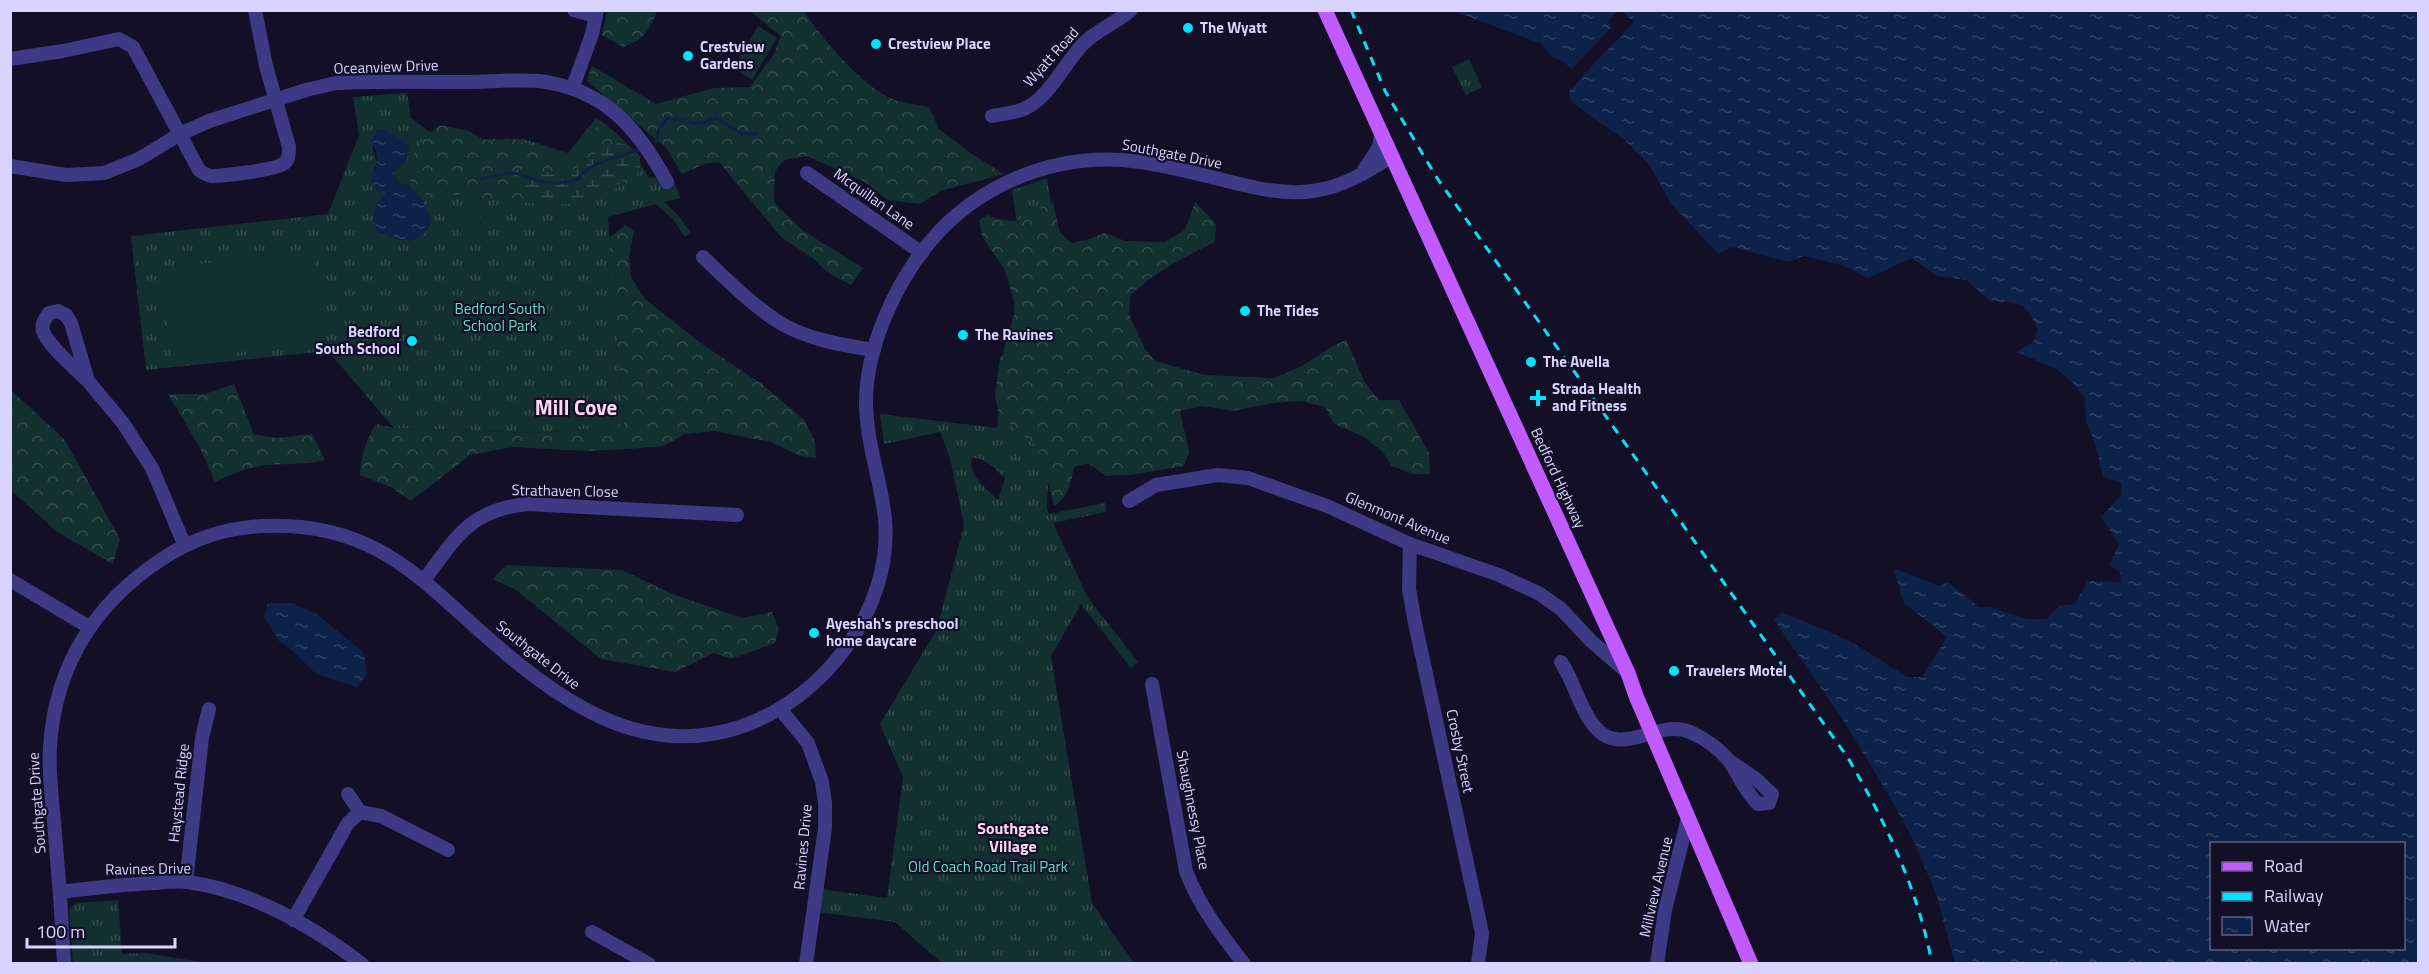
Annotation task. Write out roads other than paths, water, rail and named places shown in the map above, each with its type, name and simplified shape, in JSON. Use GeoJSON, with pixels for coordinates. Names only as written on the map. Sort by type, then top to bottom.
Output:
{"type":"FeatureCollection","features":[{"type":"Feature","properties":{"kind":"main road","name":"Bedford Highway"},"geometry":{"type":"LineString","coordinates":[[1325,10],[1628,673],[1751,963]]}},
{"type":"Feature","properties":{"kind":"street"},"geometry":{"type":"LineString","coordinates":[[10,59],[119,39],[126,41],[133,47],[199,170],[204,174],[221,175],[285,164],[289,157],[289,147],[275,99],[255,10]]}},
{"type":"Feature","properties":{"kind":"street"},"geometry":{"type":"LineString","coordinates":[[573,87],[597,13],[574,10]]}},
{"type":"Feature","properties":{"kind":"street","name":"Wyatt Road"},"geometry":{"type":"LineString","coordinates":[[992,117],[1025,108],[1042,94],[1082,45],[1097,31],[1117,21],[1131,10]]}},
{"type":"Feature","properties":{"kind":"street","name":"Oceanview Drive"},"geometry":{"type":"LineString","coordinates":[[10,166],[66,175],[104,173],[139,159],[180,134],[229,114],[336,83],[537,81],[573,87],[599,101],[621,117],[646,146],[667,182]]}},
{"type":"Feature","properties":{"kind":"street"},"geometry":{"type":"LineString","coordinates":[[1359,177],[1376,153],[1381,134]]}},
{"type":"Feature","properties":{"kind":"street","name":"Southgate Drive"},"geometry":{"type":"LineString","coordinates":[[64,963],[49,752],[53,717],[70,664],[89,627],[113,597],[143,572],[184,544],[232,528],[301,526],[333,531],[377,550],[424,580],[483,634],[559,696],[605,721],[651,734],[696,736],[739,727],[780,709],[809,688],[833,665],[857,630],[873,600],[886,554],[885,519],[868,429],[866,398],[874,350],[885,317],[922,253],[947,224],[971,204],[1003,183],[1039,170],[1085,161],[1119,159],[1153,164],[1241,185],[1284,192],[1311,192],[1359,177],[1392,156]]}},
{"type":"Feature","properties":{"kind":"street","name":"Mcquillan Lane"},"geometry":{"type":"LineString","coordinates":[[807,173],[922,253]]}},
{"type":"Feature","properties":{"kind":"street"},"geometry":{"type":"LineString","coordinates":[[703,257],[778,321],[836,344],[874,350]]}},
{"type":"Feature","properties":{"kind":"street"},"geometry":{"type":"LineString","coordinates":[[88,381],[71,323],[66,315],[58,311],[48,314],[43,321],[43,330],[123,423],[152,468],[184,544]]}},
{"type":"Feature","properties":{"kind":"street","name":"Glenmont Avenue"},"geometry":{"type":"LineString","coordinates":[[1130,501],[1156,485],[1218,475],[1248,478],[1327,506],[1410,544],[1499,575],[1540,594],[1561,609],[1628,673]]}},
{"type":"Feature","properties":{"kind":"street","name":"Strathaven Close"},"geometry":{"type":"LineString","coordinates":[[424,580],[462,531],[479,517],[504,506],[526,504],[737,515]]}},
{"type":"Feature","properties":{"kind":"street","name":"Crosby Street"},"geometry":{"type":"LineString","coordinates":[[1410,544],[1409,589],[1414,623],[1482,933],[1478,963]]}},
{"type":"Feature","properties":{"kind":"street"},"geometry":{"type":"LineString","coordinates":[[10,580],[89,627]]}},
{"type":"Feature","properties":{"kind":"street"},"geometry":{"type":"LineString","coordinates":[[1561,662],[1572,680],[1587,715],[1602,735],[1620,741],[1671,727],[1689,731],[1712,744],[1728,760]]}},
{"type":"Feature","properties":{"kind":"street","name":"Shaughnessy Place"},"geometry":{"type":"LineString","coordinates":[[1152,684],[1186,871],[1194,892],[1210,919],[1244,963]]}},
{"type":"Feature","properties":{"kind":"street","name":"Haystead Ridge"},"geometry":{"type":"LineString","coordinates":[[186,882],[202,738],[209,709]]}},
{"type":"Feature","properties":{"kind":"street","name":"Ravines Drive"},"geometry":{"type":"LineString","coordinates":[[780,709],[808,743],[822,782],[825,803],[825,828],[806,963]]}},
{"type":"Feature","properties":{"kind":"street"},"geometry":{"type":"LineString","coordinates":[[348,794],[360,812],[381,816],[448,850]]}},
{"type":"Feature","properties":{"kind":"street"},"geometry":{"type":"LineString","coordinates":[[293,920],[348,823],[360,812]]}},
{"type":"Feature","properties":{"kind":"street","name":"Millview Avenue"},"geometry":{"type":"LineString","coordinates":[[1657,963],[1665,910],[1688,818]]}},
{"type":"Feature","properties":{"kind":"street","name":"Ravines Drive"},"geometry":{"type":"LineString","coordinates":[[60,892],[104,886],[186,882],[256,902],[293,920],[362,963]]}},
{"type":"Feature","properties":{"kind":"street"},"geometry":{"type":"LineString","coordinates":[[592,932],[649,963]]}},
{"type":"Feature","properties":{"kind":"water"},"geometry":{"type":"Polygon","coordinates":[[[1453,11],[2418,11],[2418,963],[1955,963],[1936,894],[1915,844],[1891,799],[1843,720],[1774,620],[1782,612],[1850,641],[1907,677],[1922,677],[1947,637],[1904,603],[1894,570],[1940,586],[1948,582],[1979,607],[1989,607],[2028,619],[2046,619],[2060,606],[2075,604],[2088,581],[2121,582],[2120,572],[2109,565],[2119,544],[2101,517],[2121,495],[2122,483],[2103,477],[2095,443],[2086,422],[2085,398],[2057,369],[2017,352],[2033,342],[2038,331],[2026,309],[2016,303],[1991,302],[1967,280],[1937,276],[1912,258],[1868,278],[1842,265],[1803,256],[1789,262],[1732,247],[1719,254],[1672,205],[1650,166],[1625,140],[1571,102],[1569,91],[1581,79],[1562,60],[1551,57],[1542,44],[1453,11]]]}},
{"type":"Feature","properties":{"kind":"water"},"geometry":{"type":"Polygon","coordinates":[[[384,129],[409,146],[407,160],[394,172],[398,183],[411,188],[419,196],[432,218],[424,234],[412,240],[379,234],[376,228],[374,217],[376,207],[387,193],[386,190],[379,193],[371,181],[377,162],[373,140],[377,130],[384,129]]]}},
{"type":"Feature","properties":{"kind":"water"},"geometry":{"type":"Polygon","coordinates":[[[268,603],[292,603],[318,615],[364,653],[367,674],[357,687],[316,674],[293,651],[279,641],[264,617],[268,603]]]}},
{"type":"Feature","properties":{"kind":"waterway"},"geometry":{"type":"LineString","coordinates":[[656,143],[658,131],[667,118],[701,124],[716,118],[742,134],[756,134]]}},
{"type":"Feature","properties":{"kind":"waterway"},"geometry":{"type":"LineString","coordinates":[[481,179],[509,173],[546,182],[564,182],[578,179],[582,173],[597,164],[639,150]]}},
{"type":"Feature","properties":{"kind":"railway"},"geometry":{"type":"LineString","coordinates":[[1351,10],[1385,91],[1437,178],[1848,758],[1899,857],[1918,909],[1932,964]]}},
{"type":"Feature","properties":{"kind":"place","name":"The Wyatt"},"geometry":{"type":"Point","coordinates":[1188,28]}},
{"type":"Feature","properties":{"kind":"place","name":"Crestview Place"},"geometry":{"type":"Point","coordinates":[876,44]}},
{"type":"Feature","properties":{"kind":"place","name":"Crestview Gardens"},"geometry":{"type":"Point","coordinates":[688,56]}},
{"type":"Feature","properties":{"kind":"place","name":"The Tides"},"geometry":{"type":"Point","coordinates":[1245,311]}},
{"type":"Feature","properties":{"kind":"place","name":"The Ravines"},"geometry":{"type":"Point","coordinates":[963,335]}},
{"type":"Feature","properties":{"kind":"place","name":"Bedford South School"},"geometry":{"type":"Point","coordinates":[412,341]}},
{"type":"Feature","properties":{"kind":"place","name":"The Avella"},"geometry":{"type":"Point","coordinates":[1531,362]}},
{"type":"Feature","properties":{"kind":"place","name":"Strada Health and Fitness"},"geometry":{"type":"Point","coordinates":[1538,398]}},
{"type":"Feature","properties":{"kind":"place","name":"Ayeshah's preschool home daycare"},"geometry":{"type":"Point","coordinates":[814,633]}},
{"type":"Feature","properties":{"kind":"place","name":"Travelers Motel"},"geometry":{"type":"Point","coordinates":[1674,671]}},
{"type":"Feature","properties":{"kind":"district","name":"Mill Cove"},"geometry":{"type":"Point","coordinates":[576,408]}},
{"type":"Feature","properties":{"kind":"district","name":"Southgate Village"},"geometry":{"type":"Point","coordinates":[1013,837]}},
{"type":"Feature","properties":{"kind":"park label","name":"Bedford South School Park"},"geometry":{"type":"Point","coordinates":[500,318]}},
{"type":"Feature","properties":{"kind":"park label","name":"Old Coach Road Trail Park"},"geometry":{"type":"Point","coordinates":[988,867]}}]}
